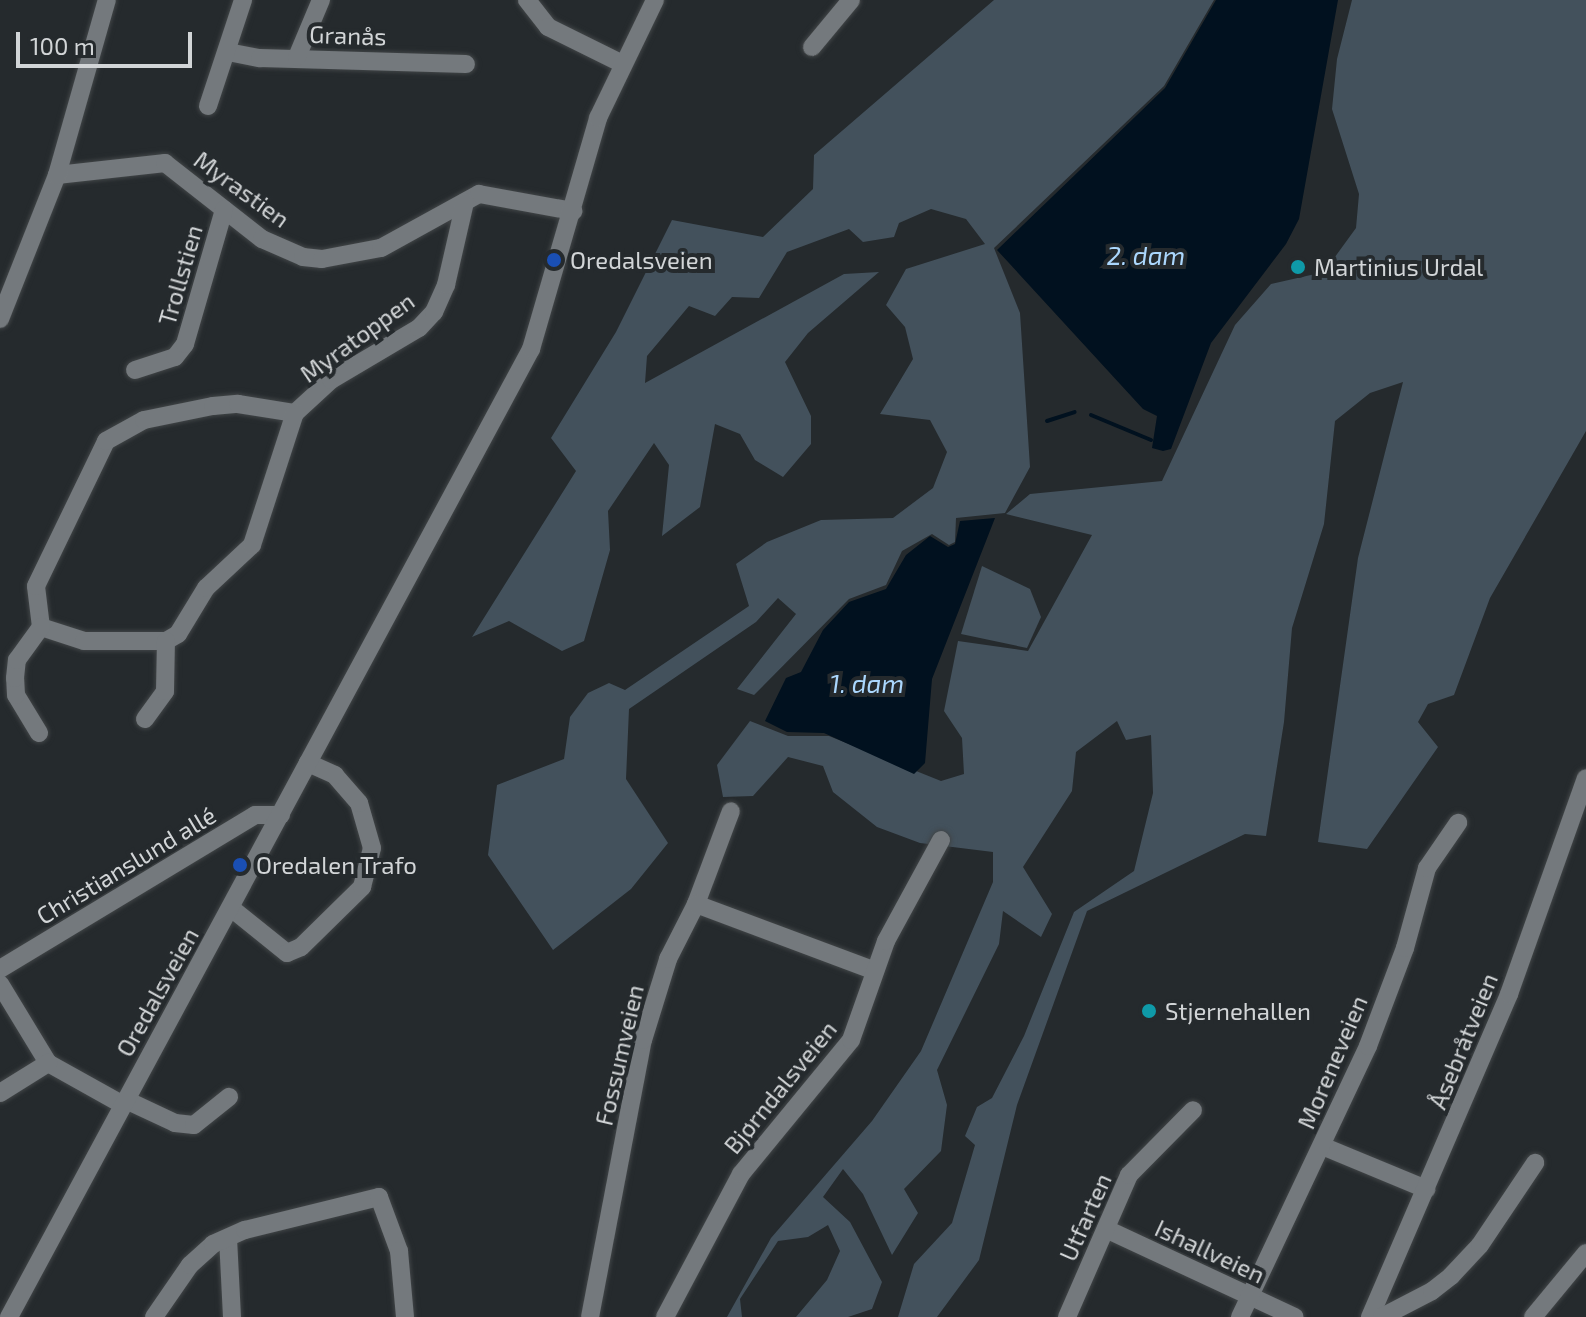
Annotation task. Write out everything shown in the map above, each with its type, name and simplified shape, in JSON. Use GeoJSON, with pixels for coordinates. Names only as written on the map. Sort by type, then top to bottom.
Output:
{"type":"FeatureCollection","features":[{"type":"Feature","properties":{"kind":"street"},"geometry":{"type":"LineString","coordinates":[[0,319],[57,175],[107,0]]}},
{"type":"Feature","properties":{"kind":"street"},"geometry":{"type":"LineString","coordinates":[[208,106],[243,0]]}},
{"type":"Feature","properties":{"kind":"street"},"geometry":{"type":"LineString","coordinates":[[297,57],[321,0]]}},
{"type":"Feature","properties":{"kind":"street"},"geometry":{"type":"LineString","coordinates":[[527,0],[548,27],[623,64]]}},
{"type":"Feature","properties":{"kind":"street"},"geometry":{"type":"LineString","coordinates":[[812,47],[851,0]]}},
{"type":"Feature","properties":{"kind":"street","name":"Oredalsveien"},"geometry":{"type":"LineString","coordinates":[[9,1317],[531,349],[598,118],[651,2]]}},
{"type":"Feature","properties":{"kind":"street","name":"Granås"},"geometry":{"type":"LineString","coordinates":[[228,52],[466,64]]}},
{"type":"Feature","properties":{"kind":"street","name":"Myrastien"},"geometry":{"type":"LineString","coordinates":[[57,175],[165,163],[224,210],[281,248],[322,259],[381,248],[465,202],[490,193],[573,211]]}},
{"type":"Feature","properties":{"kind":"street","name":"Myratoppen"},"geometry":{"type":"LineString","coordinates":[[166,641],[187,626],[206,588],[252,545],[295,413],[331,380],[398,342],[434,312],[446,285],[465,202]]}},
{"type":"Feature","properties":{"kind":"street","name":"Trollstien"},"geometry":{"type":"LineString","coordinates":[[135,370],[175,357],[185,344],[224,210]]}},
{"type":"Feature","properties":{"kind":"street","name":"Myratoppen"},"geometry":{"type":"LineString","coordinates":[[41,627],[36,586],[69,526],[98,451],[114,433],[144,420],[225,405],[295,413]]}},
{"type":"Feature","properties":{"kind":"street"},"geometry":{"type":"LineString","coordinates":[[39,733],[16,695],[15,678],[17,660],[41,627],[84,641],[166,641],[165,691],[145,719]]}},
{"type":"Feature","properties":{"kind":"street"},"geometry":{"type":"LineString","coordinates":[[231,908],[287,953],[301,947],[362,887],[372,848],[359,803],[335,775],[308,763]]}},
{"type":"Feature","properties":{"kind":"street","name":"Åsebråtveien"},"geometry":{"type":"LineString","coordinates":[[1370,1317],[1509,994],[1586,778]]}},
{"type":"Feature","properties":{"kind":"street","name":"Fossumveien"},"geometry":{"type":"LineString","coordinates":[[590,1317],[643,1040],[668,959],[696,904],[731,811]]}},
{"type":"Feature","properties":{"kind":"street","name":"Christianslund allé"},"geometry":{"type":"LineString","coordinates":[[0,969],[255,815],[281,815]]}},
{"type":"Feature","properties":{"kind":"street","name":"Moreneveien"},"geometry":{"type":"LineString","coordinates":[[1240,1317],[1322,1146],[1378,1019],[1427,868],[1458,823]]}},
{"type":"Feature","properties":{"kind":"street","name":"Bjørndalsveien"},"geometry":{"type":"LineString","coordinates":[[665,1317],[741,1174],[851,1040],[894,924],[941,840]]}},
{"type":"Feature","properties":{"kind":"street"},"geometry":{"type":"LineString","coordinates":[[696,904],[875,971]]}},
{"type":"Feature","properties":{"kind":"street"},"geometry":{"type":"LineString","coordinates":[[0,984],[48,1063],[124,1102],[175,1123],[194,1125],[229,1097]]}},
{"type":"Feature","properties":{"kind":"street"},"geometry":{"type":"LineString","coordinates":[[0,1093],[48,1063]]}},
{"type":"Feature","properties":{"kind":"street","name":"Utfarten"},"geometry":{"type":"LineString","coordinates":[[1067,1317],[1129,1175],[1193,1110]]}},
{"type":"Feature","properties":{"kind":"street"},"geometry":{"type":"LineString","coordinates":[[1322,1146],[1426,1189]]}},
{"type":"Feature","properties":{"kind":"street"},"geometry":{"type":"LineString","coordinates":[[1382,1317],[1432,1291],[1451,1276],[1480,1245],[1535,1163]]}},
{"type":"Feature","properties":{"kind":"street"},"geometry":{"type":"LineString","coordinates":[[154,1317],[200,1253],[228,1238],[379,1197],[399,1251],[405,1317]]}},
{"type":"Feature","properties":{"kind":"street","name":"Ishallveien"},"geometry":{"type":"LineString","coordinates":[[1106,1229],[1295,1317]]}},
{"type":"Feature","properties":{"kind":"street"},"geometry":{"type":"LineString","coordinates":[[228,1238],[232,1317]]}},
{"type":"Feature","properties":{"kind":"street"},"geometry":{"type":"LineString","coordinates":[[1533,1317],[1586,1253]]}},
{"type":"Feature","properties":{"kind":"shaded area"},"geometry":{"type":"Polygon","coordinates":[[[994,0],[1214,0],[1164,86],[994,248],[1020,313],[1030,467],[1005,513],[956,518],[955,542],[949,545],[932,534],[902,551],[886,585],[849,599],[754,695],[737,689],[796,614],[778,598],[756,622],[629,709],[626,779],[668,843],[631,889],[553,950],[488,855],[497,785],[564,759],[570,717],[588,693],[609,683],[625,690],[749,606],[736,564],[767,542],[821,520],[893,518],[933,488],[947,452],[930,420],[880,414],[913,359],[905,327],[886,305],[906,269],[985,244],[966,219],[931,209],[899,223],[894,237],[863,242],[849,229],[787,252],[759,298],[732,297],[715,316],[689,306],[647,356],[645,383],[844,274],[879,272],[808,333],[785,362],[811,416],[811,444],[783,477],[755,460],[740,434],[715,424],[700,507],[662,536],[669,465],[654,443],[608,511],[610,550],[584,641],[562,651],[509,621],[472,637],[576,471],[551,438],[616,332],[672,220],[763,237],[813,189],[814,155],[994,0]]]}},
{"type":"Feature","properties":{"kind":"shaded area"},"geometry":{"type":"Polygon","coordinates":[[[1352,0],[1586,0],[1586,431],[1490,598],[1454,695],[1428,704],[1418,722],[1438,747],[1367,849],[1318,842],[1358,558],[1403,382],[1370,393],[1335,421],[1324,524],[1292,628],[1284,722],[1266,836],[1245,834],[1087,911],[1017,1105],[979,1260],[937,1317],[898,1317],[914,1264],[952,1223],[975,1145],[965,1136],[977,1107],[992,1098],[1024,1036],[1074,912],[1134,871],[1153,793],[1151,735],[1126,740],[1117,721],[1076,752],[1072,791],[1023,867],[1052,914],[1041,937],[1003,911],[999,944],[937,1070],[947,1105],[941,1151],[904,1189],[918,1213],[892,1255],[863,1194],[843,1169],[823,1197],[850,1222],[882,1282],[872,1309],[848,1317],[796,1317],[827,1280],[840,1251],[828,1225],[808,1237],[778,1241],[740,1299],[742,1317],[727,1317],[771,1238],[872,1121],[921,1051],[993,882],[993,852],[920,843],[877,827],[833,792],[823,766],[788,757],[753,796],[723,797],[717,765],[750,721],[788,736],[829,736],[941,781],[964,774],[962,738],[944,711],[958,641],[1028,651],[1092,535],[1006,514],[1030,494],[1162,481],[1235,325],[1271,284],[1324,272],[1356,228],[1359,194],[1332,109],[1337,59],[1352,0]]]}},
{"type":"Feature","properties":{"kind":"shaded area"},"geometry":{"type":"Polygon","coordinates":[[[982,566],[1030,589],[1041,617],[1027,648],[961,634],[982,566]]]}},
{"type":"Feature","properties":{"kind":"water","name":"2. dam"},"geometry":{"type":"Polygon","coordinates":[[[1216,0],[1338,0],[1299,219],[1286,244],[1211,343],[1171,449],[1163,451],[1152,448],[1157,416],[1143,409],[997,250],[1165,88],[1216,0]]]}},
{"type":"Feature","properties":{"kind":"water","name":"1. dam"},"geometry":{"type":"Polygon","coordinates":[[[995,518],[932,679],[925,763],[914,774],[824,733],[787,732],[765,721],[786,678],[801,672],[823,630],[849,602],[886,589],[906,555],[930,536],[948,547],[955,544],[960,521],[995,518]]]}},
{"type":"Feature","properties":{"kind":"waterway"},"geometry":{"type":"LineString","coordinates":[[1047,421],[1075,412]]}},
{"type":"Feature","properties":{"kind":"waterway"},"geometry":{"type":"LineString","coordinates":[[1091,415],[1151,440]]}},
{"type":"Feature","properties":{"kind":"place","name":"Oredalsveien"},"geometry":{"type":"Point","coordinates":[554,260]}},
{"type":"Feature","properties":{"kind":"place","name":"Martinius Urdal"},"geometry":{"type":"Point","coordinates":[1298,267]}},
{"type":"Feature","properties":{"kind":"place","name":"Oredalen Trafo"},"geometry":{"type":"Point","coordinates":[240,865]}},
{"type":"Feature","properties":{"kind":"place","name":"Stjernehallen"},"geometry":{"type":"Point","coordinates":[1149,1011]}}]}
